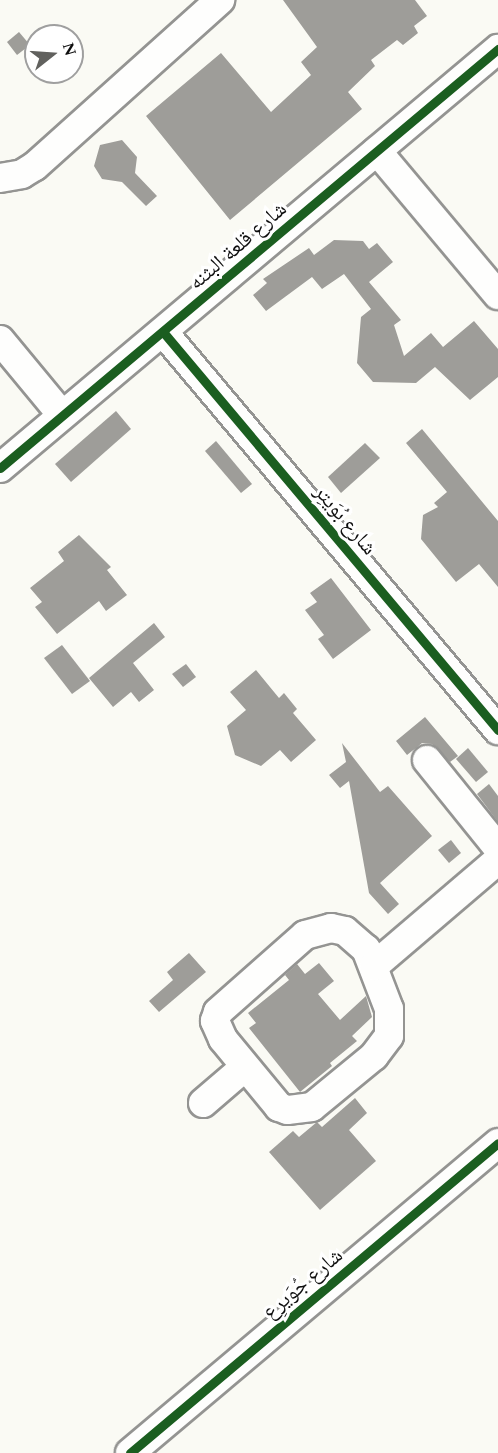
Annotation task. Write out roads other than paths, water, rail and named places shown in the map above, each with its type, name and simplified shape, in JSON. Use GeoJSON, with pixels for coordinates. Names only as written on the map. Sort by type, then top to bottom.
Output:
{"type":"FeatureCollection","features":[{"type":"Feature","properties":{"kind":"street"},"geometry":{"type":"LineString","coordinates":[[0,178],[22,174],[35,166],[220,0]]}},
{"type":"Feature","properties":{"kind":"street","name":"شارع قلعة البثنه"},"geometry":{"type":"LineString","coordinates":[[0,468],[164,333],[498,50]]}},
{"type":"Feature","properties":{"kind":"street"},"geometry":{"type":"LineString","coordinates":[[377,151],[498,295]]}},
{"type":"Feature","properties":{"kind":"street","name":"شارع بُوَيتِر"},"geometry":{"type":"LineString","coordinates":[[164,333],[498,730]]}},
{"type":"Feature","properties":{"kind":"street"},"geometry":{"type":"LineString","coordinates":[[0,340],[62,415]]}},
{"type":"Feature","properties":{"kind":"street"},"geometry":{"type":"LineString","coordinates":[[427,760],[498,848]]}},
{"type":"Feature","properties":{"kind":"street"},"geometry":{"type":"LineString","coordinates":[[374,966],[498,860]]}},
{"type":"Feature","properties":{"kind":"street"},"geometry":{"type":"LineString","coordinates":[[325,929],[345,931],[366,949],[374,966],[389,1009],[389,1036],[374,1056],[312,1107],[296,1112],[279,1107],[218,1031],[218,1012],[305,935],[325,929]]}},
{"type":"Feature","properties":{"kind":"street"},"geometry":{"type":"LineString","coordinates":[[203,1103],[245,1067]]}},
{"type":"Feature","properties":{"kind":"street","name":"شارع جُوَيرِع"},"geometry":{"type":"LineString","coordinates":[[130,1453],[498,1143]]}}]}
